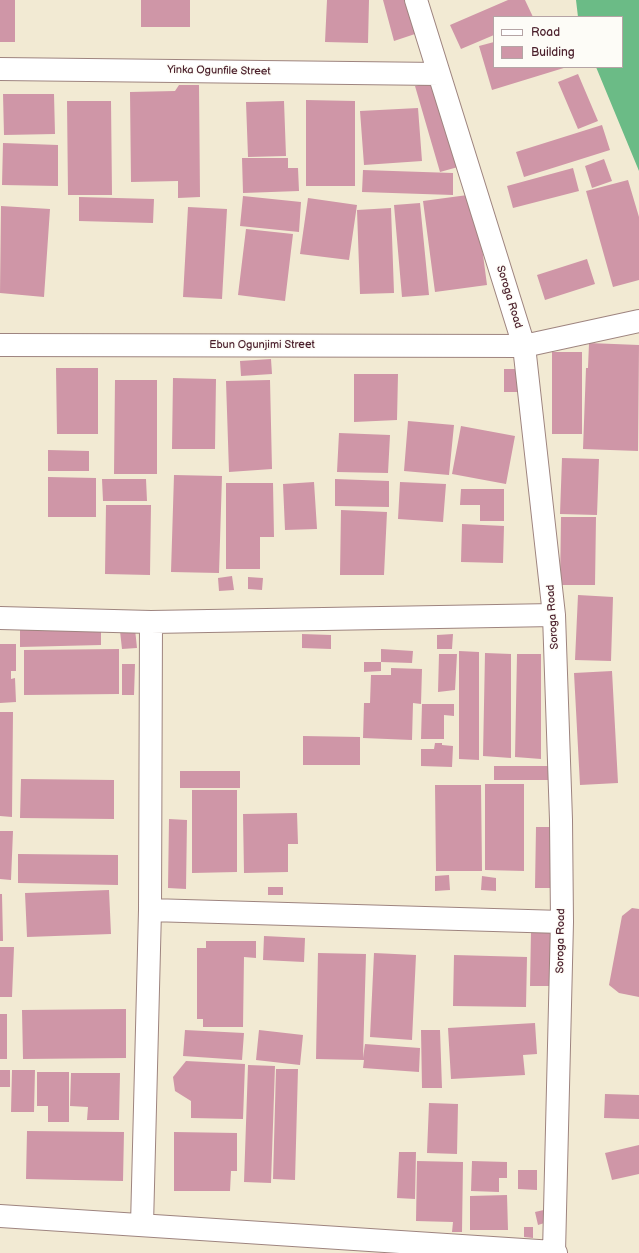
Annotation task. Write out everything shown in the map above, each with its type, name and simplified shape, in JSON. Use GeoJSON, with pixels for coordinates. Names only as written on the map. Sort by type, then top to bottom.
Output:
{"type":"FeatureCollection","features":[{"type":"Feature","properties":{"kind":"street","name":"Soroga Road"},"geometry":{"type":"LineString","coordinates":[[416,0],[524,346],[554,615],[561,812],[562,922],[555,1252]]}},
{"type":"Feature","properties":{"kind":"street","name":"Yinka Ogunfile Street"},"geometry":{"type":"LineString","coordinates":[[0,69],[439,74]]}},
{"type":"Feature","properties":{"kind":"street","name":"Ebun Ogunjimi Street"},"geometry":{"type":"LineString","coordinates":[[0,345],[524,346],[639,321]]}},
{"type":"Feature","properties":{"kind":"street"},"geometry":{"type":"LineString","coordinates":[[0,618],[151,622],[554,615]]}},
{"type":"Feature","properties":{"kind":"street"},"geometry":{"type":"LineString","coordinates":[[142,1225],[150,910],[151,622]]}},
{"type":"Feature","properties":{"kind":"street"},"geometry":{"type":"LineString","coordinates":[[150,910],[562,922]]}},
{"type":"Feature","properties":{"kind":"street"},"geometry":{"type":"LineString","coordinates":[[0,1216],[555,1252]]}},
{"type":"Feature","properties":{"kind":"green space"},"geometry":{"type":"Polygon","coordinates":[[[576,0],[639,0],[639,171],[596,68],[623,68],[623,16],[578,16],[576,0]]]}},
{"type":"Feature","properties":{"kind":"building"},"geometry":{"type":"Polygon","coordinates":[[[0,0],[15,0],[15,42],[0,42],[0,0]]]}},
{"type":"Feature","properties":{"kind":"building"},"geometry":{"type":"Polygon","coordinates":[[[141,0],[190,0],[190,27],[141,27],[141,0]]]}},
{"type":"Feature","properties":{"kind":"building"},"geometry":{"type":"Polygon","coordinates":[[[327,0],[369,0],[368,43],[325,42],[327,0]]]}},
{"type":"Feature","properties":{"kind":"building"},"geometry":{"type":"Polygon","coordinates":[[[383,0],[404,0],[415,34],[394,41],[383,0]]]}},
{"type":"Feature","properties":{"kind":"building"},"geometry":{"type":"Polygon","coordinates":[[[508,0],[525,0],[533,16],[493,16],[493,35],[461,49],[450,25],[508,0]]]}},
{"type":"Feature","properties":{"kind":"building"},"geometry":{"type":"Polygon","coordinates":[[[493,42],[493,68],[564,68],[492,90],[479,46],[493,42]]]}},
{"type":"Feature","properties":{"kind":"building"},"geometry":{"type":"Polygon","coordinates":[[[578,74],[598,121],[578,129],[558,82],[578,74]]]}},
{"type":"Feature","properties":{"kind":"building"},"geometry":{"type":"Polygon","coordinates":[[[433,81],[458,167],[440,172],[415,86],[433,81]]]}},
{"type":"Feature","properties":{"kind":"building"},"geometry":{"type":"Polygon","coordinates":[[[179,85],[199,85],[200,197],[178,198],[178,181],[131,182],[130,92],[175,91],[179,85]]]}},
{"type":"Feature","properties":{"kind":"building"},"geometry":{"type":"Polygon","coordinates":[[[3,94],[54,94],[55,134],[4,135],[3,94]]]}},
{"type":"Feature","properties":{"kind":"building"},"geometry":{"type":"Polygon","coordinates":[[[306,100],[355,101],[355,186],[306,186],[306,100]]]}},
{"type":"Feature","properties":{"kind":"building"},"geometry":{"type":"Polygon","coordinates":[[[67,101],[111,101],[112,195],[68,195],[67,101]]]}},
{"type":"Feature","properties":{"kind":"building"},"geometry":{"type":"Polygon","coordinates":[[[284,101],[286,156],[248,157],[246,102],[284,101]]]}},
{"type":"Feature","properties":{"kind":"building"},"geometry":{"type":"Polygon","coordinates":[[[418,108],[422,161],[364,165],[360,111],[418,108]]]}},
{"type":"Feature","properties":{"kind":"building"},"geometry":{"type":"Polygon","coordinates":[[[602,125],[610,150],[524,177],[516,152],[602,125]]]}},
{"type":"Feature","properties":{"kind":"building"},"geometry":{"type":"Polygon","coordinates":[[[3,143],[58,145],[58,186],[2,185],[3,143]]]}},
{"type":"Feature","properties":{"kind":"building"},"geometry":{"type":"Polygon","coordinates":[[[242,158],[288,158],[288,168],[298,168],[299,191],[243,193],[242,158]]]}},
{"type":"Feature","properties":{"kind":"building"},"geometry":{"type":"Polygon","coordinates":[[[604,159],[612,181],[592,188],[585,166],[604,159]]]}},
{"type":"Feature","properties":{"kind":"building"},"geometry":{"type":"Polygon","coordinates":[[[573,168],[579,191],[513,208],[507,186],[573,168]]]}},
{"type":"Feature","properties":{"kind":"building"},"geometry":{"type":"Polygon","coordinates":[[[363,170],[453,173],[453,195],[362,192],[363,170]]]}},
{"type":"Feature","properties":{"kind":"building"},"geometry":{"type":"Polygon","coordinates":[[[628,180],[639,217],[639,280],[613,287],[586,191],[628,180]]]}},
{"type":"Feature","properties":{"kind":"building"},"geometry":{"type":"Polygon","coordinates":[[[475,194],[487,285],[435,292],[423,201],[475,194]]]}},
{"type":"Feature","properties":{"kind":"building"},"geometry":{"type":"Polygon","coordinates":[[[243,196],[301,202],[299,232],[240,226],[243,196]]]}},
{"type":"Feature","properties":{"kind":"building"},"geometry":{"type":"Polygon","coordinates":[[[79,197],[154,199],[153,223],[79,221],[79,197]]]}},
{"type":"Feature","properties":{"kind":"building"},"geometry":{"type":"Polygon","coordinates":[[[308,198],[357,205],[349,260],[300,254],[308,198]]]}},
{"type":"Feature","properties":{"kind":"building"},"geometry":{"type":"Polygon","coordinates":[[[420,203],[429,295],[402,297],[394,205],[420,203]]]}},
{"type":"Feature","properties":{"kind":"building"},"geometry":{"type":"Polygon","coordinates":[[[1,206],[50,209],[44,297],[0,293],[1,206]]]}},
{"type":"Feature","properties":{"kind":"building"},"geometry":{"type":"Polygon","coordinates":[[[188,207],[227,209],[222,299],[183,297],[188,207]]]}},
{"type":"Feature","properties":{"kind":"building"},"geometry":{"type":"Polygon","coordinates":[[[391,208],[394,293],[360,294],[357,210],[391,208]]]}},
{"type":"Feature","properties":{"kind":"building"},"geometry":{"type":"Polygon","coordinates":[[[246,229],[293,234],[285,301],[238,295],[246,229]]]}},
{"type":"Feature","properties":{"kind":"building"},"geometry":{"type":"Polygon","coordinates":[[[587,259],[595,284],[545,300],[537,275],[587,259]]]}},
{"type":"Feature","properties":{"kind":"building"},"geometry":{"type":"Polygon","coordinates":[[[589,343],[639,345],[638,451],[583,449],[586,368],[588,368],[589,343]]]}},
{"type":"Feature","properties":{"kind":"building"},"geometry":{"type":"Polygon","coordinates":[[[552,352],[582,352],[582,434],[552,434],[552,352]]]}},
{"type":"Feature","properties":{"kind":"building"},"geometry":{"type":"Polygon","coordinates":[[[271,359],[272,374],[241,376],[240,361],[271,359]]]}},
{"type":"Feature","properties":{"kind":"building"},"geometry":{"type":"Polygon","coordinates":[[[56,368],[98,368],[98,434],[57,434],[56,368]]]}},
{"type":"Feature","properties":{"kind":"building"},"geometry":{"type":"Polygon","coordinates":[[[504,369],[520,369],[520,392],[504,392],[504,369]]]}},
{"type":"Feature","properties":{"kind":"building"},"geometry":{"type":"Polygon","coordinates":[[[354,374],[398,374],[397,420],[354,422],[354,374]]]}},
{"type":"Feature","properties":{"kind":"building"},"geometry":{"type":"Polygon","coordinates":[[[173,378],[216,379],[215,449],[172,449],[173,378]]]}},
{"type":"Feature","properties":{"kind":"building"},"geometry":{"type":"Polygon","coordinates":[[[115,380],[157,380],[157,474],[114,474],[115,380]]]}},
{"type":"Feature","properties":{"kind":"building"},"geometry":{"type":"Polygon","coordinates":[[[270,380],[272,469],[229,472],[226,381],[270,380]]]}},
{"type":"Feature","properties":{"kind":"building"},"geometry":{"type":"Polygon","coordinates":[[[408,421],[454,425],[449,475],[404,471],[408,421]]]}},
{"type":"Feature","properties":{"kind":"building"},"geometry":{"type":"Polygon","coordinates":[[[461,426],[515,436],[506,484],[452,474],[461,426]]]}},
{"type":"Feature","properties":{"kind":"building"},"geometry":{"type":"Polygon","coordinates":[[[339,433],[390,435],[388,473],[337,472],[339,433]]]}},
{"type":"Feature","properties":{"kind":"building"},"geometry":{"type":"Polygon","coordinates":[[[48,450],[89,451],[89,471],[48,471],[48,450]]]}},
{"type":"Feature","properties":{"kind":"building"},"geometry":{"type":"Polygon","coordinates":[[[562,458],[599,459],[597,515],[560,514],[562,458]]]}},
{"type":"Feature","properties":{"kind":"building"},"geometry":{"type":"Polygon","coordinates":[[[174,475],[222,476],[219,573],[171,572],[174,475]]]}},
{"type":"Feature","properties":{"kind":"building"},"geometry":{"type":"Polygon","coordinates":[[[48,477],[96,478],[96,517],[48,517],[48,477]]]}},
{"type":"Feature","properties":{"kind":"building"},"geometry":{"type":"Polygon","coordinates":[[[102,479],[146,479],[147,501],[103,501],[102,479]]]}},
{"type":"Feature","properties":{"kind":"building"},"geometry":{"type":"Polygon","coordinates":[[[335,479],[389,481],[389,507],[335,506],[335,479]]]}},
{"type":"Feature","properties":{"kind":"building"},"geometry":{"type":"Polygon","coordinates":[[[314,482],[317,529],[285,530],[283,484],[314,482]]]}},
{"type":"Feature","properties":{"kind":"building"},"geometry":{"type":"Polygon","coordinates":[[[400,482],[446,484],[443,522],[398,519],[400,482]]]}},
{"type":"Feature","properties":{"kind":"building"},"geometry":{"type":"Polygon","coordinates":[[[226,483],[273,483],[274,537],[260,537],[260,569],[226,569],[226,483]]]}},
{"type":"Feature","properties":{"kind":"building"},"geometry":{"type":"Polygon","coordinates":[[[461,489],[504,489],[504,521],[480,521],[480,505],[460,505],[461,489]]]}},
{"type":"Feature","properties":{"kind":"building"},"geometry":{"type":"Polygon","coordinates":[[[106,505],[151,505],[150,575],[105,574],[106,505]]]}},
{"type":"Feature","properties":{"kind":"building"},"geometry":{"type":"Polygon","coordinates":[[[341,510],[387,512],[384,575],[340,575],[341,510]]]}},
{"type":"Feature","properties":{"kind":"building"},"geometry":{"type":"Polygon","coordinates":[[[561,517],[596,517],[595,585],[560,585],[561,517]]]}},
{"type":"Feature","properties":{"kind":"building"},"geometry":{"type":"Polygon","coordinates":[[[462,524],[504,526],[503,563],[461,562],[462,524]]]}},
{"type":"Feature","properties":{"kind":"building"},"geometry":{"type":"Polygon","coordinates":[[[232,576],[234,590],[219,591],[218,578],[232,576]]]}},
{"type":"Feature","properties":{"kind":"building"},"geometry":{"type":"Polygon","coordinates":[[[248,577],[263,578],[262,590],[248,589],[248,577]]]}},
{"type":"Feature","properties":{"kind":"building"},"geometry":{"type":"Polygon","coordinates":[[[578,595],[613,597],[611,661],[575,660],[578,595]]]}},
{"type":"Feature","properties":{"kind":"building"},"geometry":{"type":"Polygon","coordinates":[[[101,628],[101,645],[20,647],[20,629],[101,628]]]}},
{"type":"Feature","properties":{"kind":"building"},"geometry":{"type":"Polygon","coordinates":[[[135,629],[137,648],[122,649],[120,631],[135,629]]]}},
{"type":"Feature","properties":{"kind":"building"},"geometry":{"type":"Polygon","coordinates":[[[302,634],[331,635],[331,649],[302,648],[302,634]]]}},
{"type":"Feature","properties":{"kind":"building"},"geometry":{"type":"Polygon","coordinates":[[[453,634],[452,649],[437,649],[437,635],[453,634]]]}},
{"type":"Feature","properties":{"kind":"building"},"geometry":{"type":"Polygon","coordinates":[[[0,644],[16,644],[16,671],[11,671],[11,679],[15,678],[16,702],[0,703],[0,644]]]}},
{"type":"Feature","properties":{"kind":"building"},"geometry":{"type":"Polygon","coordinates":[[[119,649],[119,694],[24,695],[24,650],[119,649]]]}},
{"type":"Feature","properties":{"kind":"building"},"geometry":{"type":"Polygon","coordinates":[[[381,649],[413,651],[412,663],[381,662],[381,649]]]}},
{"type":"Feature","properties":{"kind":"building"},"geometry":{"type":"Polygon","coordinates":[[[459,651],[479,652],[479,760],[459,759],[459,651]]]}},
{"type":"Feature","properties":{"kind":"building"},"geometry":{"type":"Polygon","coordinates":[[[485,653],[511,654],[511,758],[483,756],[485,653]]]}},
{"type":"Feature","properties":{"kind":"building"},"geometry":{"type":"Polygon","coordinates":[[[439,654],[457,654],[455,690],[438,692],[439,654]]]}},
{"type":"Feature","properties":{"kind":"building"},"geometry":{"type":"Polygon","coordinates":[[[517,654],[541,654],[541,759],[515,757],[517,654]]]}},
{"type":"Feature","properties":{"kind":"building"},"geometry":{"type":"Polygon","coordinates":[[[364,662],[381,662],[381,671],[364,672],[364,662]]]}},
{"type":"Feature","properties":{"kind":"building"},"geometry":{"type":"Polygon","coordinates":[[[122,664],[135,664],[134,695],[122,695],[122,664]]]}},
{"type":"Feature","properties":{"kind":"building"},"geometry":{"type":"Polygon","coordinates":[[[391,668],[422,669],[421,704],[413,703],[412,740],[363,738],[364,703],[370,703],[371,675],[391,675],[391,668]]]}},
{"type":"Feature","properties":{"kind":"building"},"geometry":{"type":"Polygon","coordinates":[[[612,671],[618,783],[580,785],[574,673],[612,671]]]}},
{"type":"Feature","properties":{"kind":"building"},"geometry":{"type":"Polygon","coordinates":[[[422,704],[454,704],[454,716],[444,715],[444,739],[421,739],[422,704]]]}},
{"type":"Feature","properties":{"kind":"building"},"geometry":{"type":"Polygon","coordinates":[[[0,712],[13,712],[12,817],[0,816],[0,712]]]}},
{"type":"Feature","properties":{"kind":"building"},"geometry":{"type":"Polygon","coordinates":[[[303,736],[360,737],[360,765],[303,765],[303,736]]]}},
{"type":"Feature","properties":{"kind":"building"},"geometry":{"type":"Polygon","coordinates":[[[435,743],[453,746],[452,767],[421,766],[421,749],[434,749],[435,743]]]}},
{"type":"Feature","properties":{"kind":"building"},"geometry":{"type":"Polygon","coordinates":[[[494,766],[549,766],[549,780],[494,780],[494,766]]]}},
{"type":"Feature","properties":{"kind":"building"},"geometry":{"type":"Polygon","coordinates":[[[180,771],[240,771],[240,788],[180,788],[180,771]]]}},
{"type":"Feature","properties":{"kind":"building"},"geometry":{"type":"Polygon","coordinates":[[[21,779],[114,780],[114,819],[20,818],[21,779]]]}},
{"type":"Feature","properties":{"kind":"building"},"geometry":{"type":"Polygon","coordinates":[[[485,784],[524,784],[524,871],[485,870],[485,784]]]}},
{"type":"Feature","properties":{"kind":"building"},"geometry":{"type":"Polygon","coordinates":[[[435,785],[481,785],[482,871],[436,871],[435,785]]]}},
{"type":"Feature","properties":{"kind":"building"},"geometry":{"type":"Polygon","coordinates":[[[192,790],[237,790],[237,872],[192,873],[192,790]]]}},
{"type":"Feature","properties":{"kind":"building"},"geometry":{"type":"Polygon","coordinates":[[[297,813],[298,844],[288,844],[288,872],[244,873],[243,814],[297,813]]]}},
{"type":"Feature","properties":{"kind":"building"},"geometry":{"type":"Polygon","coordinates":[[[169,819],[187,820],[186,889],[168,888],[169,819]]]}},
{"type":"Feature","properties":{"kind":"building"},"geometry":{"type":"Polygon","coordinates":[[[536,827],[552,827],[552,888],[535,888],[536,827]]]}},
{"type":"Feature","properties":{"kind":"building"},"geometry":{"type":"Polygon","coordinates":[[[0,831],[13,831],[11,880],[0,879],[0,831]]]}},
{"type":"Feature","properties":{"kind":"building"},"geometry":{"type":"Polygon","coordinates":[[[18,854],[118,855],[118,885],[18,883],[18,854]]]}},
{"type":"Feature","properties":{"kind":"building"},"geometry":{"type":"Polygon","coordinates":[[[449,875],[450,890],[435,891],[435,876],[449,875]]]}},
{"type":"Feature","properties":{"kind":"building"},"geometry":{"type":"Polygon","coordinates":[[[482,876],[496,878],[496,891],[481,890],[482,876]]]}},
{"type":"Feature","properties":{"kind":"building"},"geometry":{"type":"Polygon","coordinates":[[[268,887],[283,887],[283,895],[268,895],[268,887]]]}},
{"type":"Feature","properties":{"kind":"building"},"geometry":{"type":"Polygon","coordinates":[[[109,890],[111,934],[27,937],[25,893],[109,890]]]}},
{"type":"Feature","properties":{"kind":"building"},"geometry":{"type":"Polygon","coordinates":[[[0,894],[2,894],[3,941],[0,941],[0,894]]]}},
{"type":"Feature","properties":{"kind":"building"},"geometry":{"type":"Polygon","coordinates":[[[632,908],[639,909],[639,997],[619,993],[609,985],[622,916],[632,908]]]}},
{"type":"Feature","properties":{"kind":"building"},"geometry":{"type":"Polygon","coordinates":[[[531,931],[551,931],[550,986],[530,986],[531,931]]]}},
{"type":"Feature","properties":{"kind":"building"},"geometry":{"type":"Polygon","coordinates":[[[264,936],[305,938],[304,962],[263,960],[264,936]]]}},
{"type":"Feature","properties":{"kind":"building"},"geometry":{"type":"Polygon","coordinates":[[[206,941],[256,941],[256,958],[244,957],[243,1027],[203,1027],[203,1019],[197,1019],[197,948],[206,948],[206,941]]]}},
{"type":"Feature","properties":{"kind":"building"},"geometry":{"type":"Polygon","coordinates":[[[0,947],[14,947],[12,997],[0,997],[0,947]]]}},
{"type":"Feature","properties":{"kind":"building"},"geometry":{"type":"Polygon","coordinates":[[[318,953],[366,954],[363,1058],[365,1044],[420,1048],[419,1072],[363,1068],[364,1060],[316,1059],[318,953]]]}},
{"type":"Feature","properties":{"kind":"building"},"geometry":{"type":"Polygon","coordinates":[[[374,953],[416,955],[412,1040],[370,1037],[374,953]]]}},
{"type":"Feature","properties":{"kind":"building"},"geometry":{"type":"Polygon","coordinates":[[[454,955],[527,957],[526,1007],[453,1006],[454,955]]]}},
{"type":"Feature","properties":{"kind":"building"},"geometry":{"type":"Polygon","coordinates":[[[126,1009],[126,1058],[23,1059],[22,1010],[126,1009]]]}},
{"type":"Feature","properties":{"kind":"building"},"geometry":{"type":"Polygon","coordinates":[[[0,1014],[7,1014],[7,1059],[0,1059],[0,1014]]]}},
{"type":"Feature","properties":{"kind":"building"},"geometry":{"type":"Polygon","coordinates":[[[535,1023],[537,1054],[523,1055],[525,1075],[451,1079],[448,1028],[535,1023]]]}},
{"type":"Feature","properties":{"kind":"building"},"geometry":{"type":"Polygon","coordinates":[[[185,1030],[244,1033],[242,1060],[183,1056],[185,1030]]]}},
{"type":"Feature","properties":{"kind":"building"},"geometry":{"type":"Polygon","coordinates":[[[259,1030],[303,1035],[300,1065],[256,1060],[259,1030]]]}},
{"type":"Feature","properties":{"kind":"building"},"geometry":{"type":"Polygon","coordinates":[[[421,1030],[440,1030],[442,1088],[422,1088],[421,1030]]]}},
{"type":"Feature","properties":{"kind":"building"},"geometry":{"type":"Polygon","coordinates":[[[186,1061],[245,1064],[243,1119],[191,1118],[191,1101],[175,1091],[173,1077],[186,1061]]]}},
{"type":"Feature","properties":{"kind":"building"},"geometry":{"type":"Polygon","coordinates":[[[248,1065],[275,1066],[271,1183],[244,1182],[248,1065]]]}},
{"type":"Feature","properties":{"kind":"building"},"geometry":{"type":"Polygon","coordinates":[[[276,1069],[298,1069],[295,1180],[273,1179],[276,1069]]]}},
{"type":"Feature","properties":{"kind":"building"},"geometry":{"type":"Polygon","coordinates":[[[0,1070],[10,1070],[10,1087],[0,1087],[0,1070]]]}},
{"type":"Feature","properties":{"kind":"building"},"geometry":{"type":"Polygon","coordinates":[[[12,1070],[35,1070],[34,1112],[11,1112],[12,1070]]]}},
{"type":"Feature","properties":{"kind":"building"},"geometry":{"type":"Polygon","coordinates":[[[37,1072],[69,1072],[69,1122],[48,1122],[48,1106],[37,1106],[37,1072]]]}},
{"type":"Feature","properties":{"kind":"building"},"geometry":{"type":"Polygon","coordinates":[[[71,1073],[120,1073],[119,1120],[87,1120],[88,1107],[70,1106],[71,1073]]]}},
{"type":"Feature","properties":{"kind":"building"},"geometry":{"type":"Polygon","coordinates":[[[605,1094],[639,1095],[639,1119],[604,1118],[605,1094]]]}},
{"type":"Feature","properties":{"kind":"building"},"geometry":{"type":"Polygon","coordinates":[[[429,1103],[458,1104],[457,1154],[427,1153],[429,1103]]]}},
{"type":"Feature","properties":{"kind":"building"},"geometry":{"type":"Polygon","coordinates":[[[27,1131],[124,1132],[123,1181],[26,1179],[27,1131]]]}},
{"type":"Feature","properties":{"kind":"building"},"geometry":{"type":"Polygon","coordinates":[[[174,1132],[237,1133],[237,1171],[231,1171],[230,1191],[174,1191],[174,1132]]]}},
{"type":"Feature","properties":{"kind":"building"},"geometry":{"type":"Polygon","coordinates":[[[639,1145],[639,1174],[612,1180],[605,1153],[639,1145]]]}},
{"type":"Feature","properties":{"kind":"building"},"geometry":{"type":"Polygon","coordinates":[[[399,1152],[416,1152],[415,1199],[397,1198],[399,1152]]]}},
{"type":"Feature","properties":{"kind":"building"},"geometry":{"type":"Polygon","coordinates":[[[417,1161],[463,1162],[462,1232],[452,1232],[453,1222],[416,1221],[417,1161]]]}},
{"type":"Feature","properties":{"kind":"building"},"geometry":{"type":"Polygon","coordinates":[[[472,1161],[507,1162],[507,1178],[499,1178],[499,1192],[471,1191],[472,1161]]]}},
{"type":"Feature","properties":{"kind":"building"},"geometry":{"type":"Polygon","coordinates":[[[518,1170],[537,1170],[537,1190],[518,1189],[518,1170]]]}},
{"type":"Feature","properties":{"kind":"building"},"geometry":{"type":"Polygon","coordinates":[[[507,1195],[508,1230],[470,1230],[470,1196],[507,1195]]]}},
{"type":"Feature","properties":{"kind":"building"},"geometry":{"type":"Polygon","coordinates":[[[548,1209],[551,1221],[538,1225],[535,1212],[548,1209]]]}},
{"type":"Feature","properties":{"kind":"building"},"geometry":{"type":"Polygon","coordinates":[[[524,1227],[533,1227],[533,1238],[524,1237],[524,1227]]]}}]}
